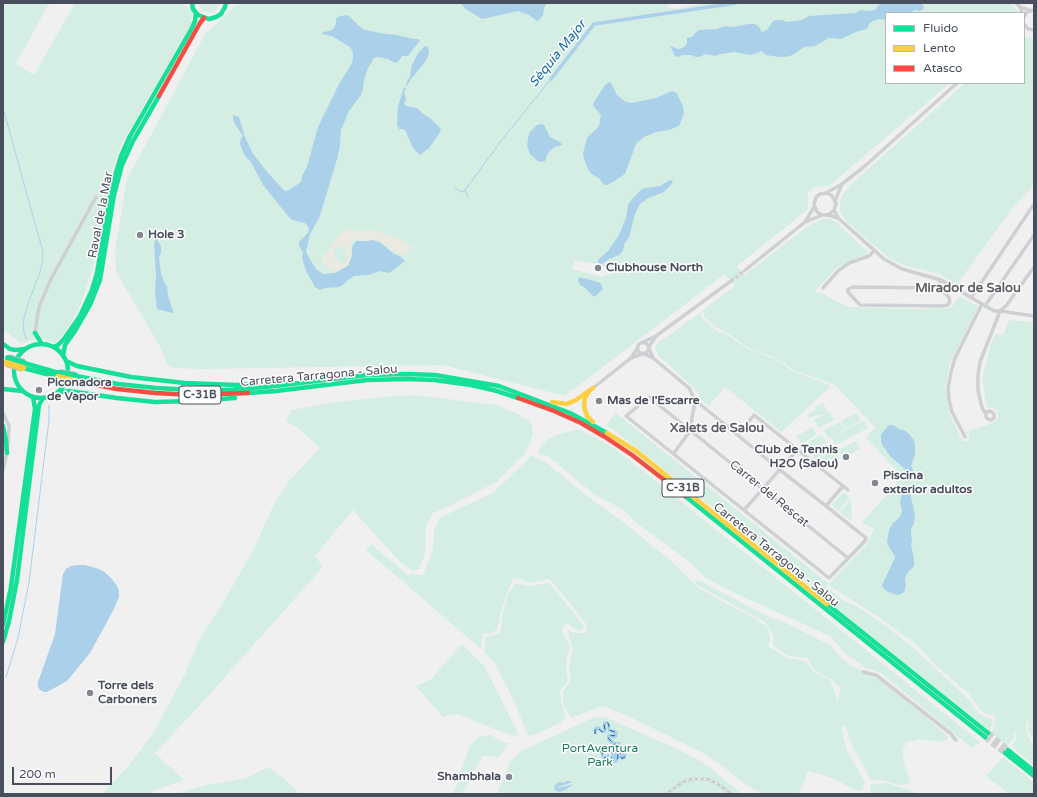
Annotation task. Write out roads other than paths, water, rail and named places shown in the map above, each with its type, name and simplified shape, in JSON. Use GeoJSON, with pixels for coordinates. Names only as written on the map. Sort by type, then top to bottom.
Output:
{"type":"FeatureCollection","features":[{"type":"Feature","properties":{"kind":"main road"},"geometry":{"type":"LineString","coordinates":[[191,3],[196,13],[204,18],[211,19],[218,16],[226,4]]}},
{"type":"Feature","properties":{"kind":"main road","name":"Raval de la Mar"},"geometry":{"type":"LineString","coordinates":[[53,347],[58,345],[64,339],[76,322],[92,290],[97,273],[112,186],[121,156],[130,136],[192,28],[196,13]]}},
{"type":"Feature","properties":{"kind":"main road","name":"Raval de la Mar"},"geometry":{"type":"LineString","coordinates":[[64,358],[65,345],[90,305],[100,280],[114,195],[122,165],[132,141],[200,22],[204,18]]}},
{"type":"Feature","properties":{"kind":"main road"},"geometry":{"type":"LineString","coordinates":[[36,333],[42,344]]}},
{"type":"Feature","properties":{"kind":"main road"},"geometry":{"type":"LineString","coordinates":[[32,345],[36,333]]}},
{"type":"Feature","properties":{"kind":"main road"},"geometry":{"type":"LineString","coordinates":[[3,344],[10,349],[25,349]]}},
{"type":"Feature","properties":{"kind":"main road"},"geometry":{"type":"LineString","coordinates":[[42,344],[53,347],[59,351],[64,358],[68,371],[67,378],[62,388],[56,393],[43,398],[33,397],[22,390],[15,380],[14,369],[16,359],[25,349],[32,345],[42,344]]}},
{"type":"Feature","properties":{"kind":"main road"},"geometry":{"type":"LineString","coordinates":[[64,358],[77,366],[124,375],[185,383],[236,385],[324,383]]}},
{"type":"Feature","properties":{"kind":"main road","name":"Carretera Tarragona - Salou"},"geometry":{"type":"LineString","coordinates":[[5,360],[58,375],[118,389],[155,393],[193,395],[276,391],[366,375],[406,374],[435,375],[473,381],[499,386],[520,394],[564,411],[608,433],[636,451],[986,735],[669,483],[632,455],[580,423],[533,403],[471,385],[434,380],[407,379],[324,383]]}},
{"type":"Feature","properties":{"kind":"main road"},"geometry":{"type":"LineString","coordinates":[[56,393],[69,391],[148,401],[193,401],[277,394],[324,383]]}},
{"type":"Feature","properties":{"kind":"main road"},"geometry":{"type":"LineString","coordinates":[[520,394],[529,394],[553,403],[564,404],[576,400],[593,388]]}},
{"type":"Feature","properties":{"kind":"main road"},"geometry":{"type":"LineString","coordinates":[[593,388],[587,394],[584,401],[584,408],[589,419],[608,433]]}},
{"type":"Feature","properties":{"kind":"main road"},"geometry":{"type":"LineString","coordinates":[[3,389],[22,390]]}},
{"type":"Feature","properties":{"kind":"main road"},"geometry":{"type":"LineString","coordinates":[[3,625],[11,587],[35,409],[33,397]]}},
{"type":"Feature","properties":{"kind":"main road"},"geometry":{"type":"LineString","coordinates":[[3,642],[9,621],[17,580],[39,405],[43,398]]}},
{"type":"Feature","properties":{"kind":"main road"},"geometry":{"type":"LineString","coordinates":[[3,426],[7,453]]}},
{"type":"Feature","properties":{"kind":"main road"},"geometry":{"type":"LineString","coordinates":[[1034,771],[1006,751],[1034,776]]}},
{"type":"Feature","properties":{"kind":"street"},"geometry":{"type":"LineString","coordinates":[[1016,3],[1020,7],[1032,11]]}},
{"type":"Feature","properties":{"kind":"street"},"geometry":{"type":"LineString","coordinates":[[1020,7],[1022,12]]}},
{"type":"Feature","properties":{"kind":"street"},"geometry":{"type":"LineString","coordinates":[[805,222],[814,207],[816,197],[842,184],[865,166],[956,84]]}},
{"type":"Feature","properties":{"kind":"street"},"geometry":{"type":"LineString","coordinates":[[828,215],[834,210],[835,201],[842,184]]}},
{"type":"Feature","properties":{"kind":"street"},"geometry":{"type":"LineString","coordinates":[[826,193],[833,197],[835,201]]}},
{"type":"Feature","properties":{"kind":"street"},"geometry":{"type":"LineString","coordinates":[[36,333],[39,307],[51,279],[96,197]]}},
{"type":"Feature","properties":{"kind":"street"},"geometry":{"type":"LineString","coordinates":[[971,298],[1034,204]]}},
{"type":"Feature","properties":{"kind":"street"},"geometry":{"type":"LineString","coordinates":[[814,207],[817,212],[822,215]]}},
{"type":"Feature","properties":{"kind":"street"},"geometry":{"type":"LineString","coordinates":[[834,210],[838,218],[874,251],[884,259],[902,269],[941,280],[994,311],[1034,316]]}},
{"type":"Feature","properties":{"kind":"street"},"geometry":{"type":"LineString","coordinates":[[744,272],[805,222],[822,215],[838,218]]}},
{"type":"Feature","properties":{"kind":"street"},"geometry":{"type":"LineString","coordinates":[[965,437],[952,412],[949,400],[948,388],[950,372],[955,358],[984,305],[1034,235]]}},
{"type":"Feature","properties":{"kind":"street"},"geometry":{"type":"LineString","coordinates":[[823,288],[838,271],[849,263],[869,256],[874,251]]}},
{"type":"Feature","properties":{"kind":"street"},"geometry":{"type":"LineString","coordinates":[[986,414],[981,404],[978,390],[980,362],[1000,311],[1006,306],[1034,267]]}},
{"type":"Feature","properties":{"kind":"street"},"geometry":{"type":"LineString","coordinates":[[938,288],[941,280]]}},
{"type":"Feature","properties":{"kind":"street"},"geometry":{"type":"LineString","coordinates":[[631,358],[639,344],[656,336],[731,281]]}},
{"type":"Feature","properties":{"kind":"street"},"geometry":{"type":"LineString","coordinates":[[853,287],[938,288],[948,296],[950,301],[948,305],[860,305],[848,292],[848,289],[853,287]]}},
{"type":"Feature","properties":{"kind":"street"},"geometry":{"type":"LineString","coordinates":[[948,296],[955,289]]}},
{"type":"Feature","properties":{"kind":"street"},"geometry":{"type":"LineString","coordinates":[[593,388],[631,358],[643,353],[656,336]]}},
{"type":"Feature","properties":{"kind":"street"},"geometry":{"type":"LineString","coordinates":[[642,342],[647,344],[653,358]]}},
{"type":"Feature","properties":{"kind":"street"},"geometry":{"type":"LineString","coordinates":[[638,347],[638,350],[653,358],[689,388],[695,400],[866,538],[829,578],[674,453],[690,431],[695,400]]}},
{"type":"Feature","properties":{"kind":"street","name":"Carrer del Rescat"},"geometry":{"type":"LineString","coordinates":[[674,453],[626,416],[649,397],[848,558]]}},
{"type":"Feature","properties":{"kind":"street"},"geometry":{"type":"LineString","coordinates":[[3,413],[8,423],[9,431],[7,453],[3,470]]}},
{"type":"Feature","properties":{"kind":"street"},"geometry":{"type":"LineString","coordinates":[[738,435],[754,415],[848,490]]}},
{"type":"Feature","properties":{"kind":"street"},"geometry":{"type":"LineString","coordinates":[[744,510],[798,449]]}},
{"type":"Feature","properties":{"kind":"street"},"geometry":{"type":"LineString","coordinates":[[826,506],[843,486]]}},
{"type":"Feature","properties":{"kind":"street"},"geometry":{"type":"LineString","coordinates":[[863,672],[876,675],[950,733],[956,740]]}},
{"type":"Feature","properties":{"kind":"water"},"geometry":{"type":"Polygon","coordinates":[[[460,3],[547,3],[544,8],[543,15],[537,21],[529,15],[518,11],[482,19],[466,9],[460,3]]]}},
{"type":"Feature","properties":{"kind":"water"},"geometry":{"type":"Polygon","coordinates":[[[881,3],[921,3],[924,7],[920,11],[885,12],[885,20],[879,19],[873,21],[866,29],[841,39],[829,38],[815,46],[804,47],[793,55],[785,57],[766,55],[762,51],[751,55],[734,52],[715,56],[706,54],[699,57],[683,55],[677,57],[670,46],[679,49],[684,47],[687,44],[687,38],[692,37],[699,30],[717,29],[724,26],[734,27],[755,24],[762,32],[767,30],[773,21],[777,20],[786,22],[802,20],[809,16],[855,13],[861,10],[875,10],[881,3]]]}},
{"type":"Feature","properties":{"kind":"water"},"geometry":{"type":"Polygon","coordinates":[[[348,15],[365,30],[418,39],[420,41],[408,56],[402,56],[398,62],[395,63],[388,59],[378,57],[374,58],[368,68],[361,95],[349,111],[341,130],[337,159],[319,218],[310,234],[306,251],[316,269],[323,274],[335,273],[348,266],[352,256],[352,247],[356,241],[371,240],[381,243],[405,261],[388,273],[380,271],[368,275],[354,276],[339,287],[320,290],[315,287],[307,273],[302,258],[303,253],[299,245],[299,242],[308,233],[308,226],[305,223],[292,220],[263,185],[251,162],[245,156],[240,144],[243,136],[235,124],[233,115],[239,117],[245,137],[253,154],[285,191],[301,182],[302,176],[307,167],[318,127],[339,84],[352,63],[353,58],[353,52],[350,47],[332,36],[322,34],[322,32],[330,31],[334,28],[336,18],[348,15]]]}},
{"type":"Feature","properties":{"kind":"water"},"geometry":{"type":"Polygon","coordinates":[[[425,46],[428,47],[428,56],[406,87],[413,63],[418,53],[425,46]]]}},
{"type":"Feature","properties":{"kind":"water"},"geometry":{"type":"Polygon","coordinates":[[[609,82],[617,95],[626,102],[632,103],[656,98],[672,91],[677,93],[684,113],[679,126],[644,137],[636,144],[625,174],[613,182],[604,185],[599,178],[589,171],[583,153],[587,138],[599,126],[601,115],[593,104],[605,85],[609,82]]]}},
{"type":"Feature","properties":{"kind":"water"},"geometry":{"type":"Polygon","coordinates":[[[404,87],[406,89],[404,91],[406,99],[404,104],[406,106],[417,108],[441,129],[429,148],[420,155],[413,148],[404,129],[399,129],[397,125],[398,106],[404,87]]]}},
{"type":"Feature","properties":{"kind":"water"},"geometry":{"type":"Polygon","coordinates":[[[537,125],[544,125],[550,137],[562,145],[552,149],[548,153],[545,161],[539,162],[530,154],[527,146],[529,133],[537,125]]]}},
{"type":"Feature","properties":{"kind":"water"},"geometry":{"type":"Polygon","coordinates":[[[670,180],[673,181],[671,185],[662,193],[648,198],[640,204],[635,214],[629,237],[624,245],[623,251],[619,255],[602,264],[598,263],[598,260],[608,251],[619,235],[626,218],[628,205],[632,199],[645,188],[661,186],[670,180]]]}},
{"type":"Feature","properties":{"kind":"water"},"geometry":{"type":"Polygon","coordinates":[[[156,238],[161,246],[159,258],[161,274],[167,286],[173,313],[157,309],[155,293],[156,275],[154,244],[156,238]]]}},
{"type":"Feature","properties":{"kind":"water"},"geometry":{"type":"Polygon","coordinates":[[[579,277],[598,282],[601,284],[603,289],[594,297],[580,285],[578,280],[579,277]]]}},
{"type":"Feature","properties":{"kind":"water"},"geometry":{"type":"Polygon","coordinates":[[[889,425],[893,425],[906,431],[914,440],[915,454],[911,466],[915,474],[913,476],[890,456],[881,442],[881,435],[889,425]]]}},
{"type":"Feature","properties":{"kind":"water"},"geometry":{"type":"Polygon","coordinates":[[[906,489],[910,493],[915,514],[914,523],[911,529],[911,545],[914,566],[905,578],[906,585],[904,592],[897,595],[886,591],[882,586],[895,558],[887,542],[889,530],[893,523],[901,515],[902,510],[900,502],[902,494],[906,489]]]}},
{"type":"Feature","properties":{"kind":"water"},"geometry":{"type":"Polygon","coordinates":[[[77,565],[85,565],[103,571],[117,586],[119,597],[90,653],[67,681],[47,692],[44,692],[38,687],[38,682],[55,634],[63,574],[66,569],[77,565]]]}},
{"type":"Feature","properties":{"kind":"water"},"geometry":{"type":"Polygon","coordinates":[[[607,721],[610,724],[610,729],[616,730],[618,733],[617,737],[614,739],[612,737],[610,738],[615,742],[620,742],[627,755],[623,760],[619,758],[616,763],[610,761],[612,753],[610,753],[608,759],[604,760],[601,753],[597,753],[595,749],[602,749],[604,755],[606,756],[607,751],[609,750],[621,750],[619,746],[614,747],[607,740],[608,734],[614,734],[608,731],[607,724],[606,733],[602,733],[598,730],[597,734],[594,734],[595,727],[599,726],[603,730],[603,722],[607,721]]]}},
{"type":"Feature","properties":{"kind":"water"},"geometry":{"type":"Polygon","coordinates":[[[566,781],[573,782],[558,788],[574,784],[563,791],[559,792],[555,790],[554,787],[556,784],[560,782],[565,783],[566,781]]]}},
{"type":"Feature","properties":{"kind":"waterway","name":"Sèquia Major"},"geometry":{"type":"LineString","coordinates":[[551,79],[594,24],[736,3]]}},
{"type":"Feature","properties":{"kind":"waterway","name":"Sèquia Major"},"geometry":{"type":"LineString","coordinates":[[455,188],[462,192],[465,190],[501,141],[551,79]]}},
{"type":"Feature","properties":{"kind":"waterway"},"geometry":{"type":"LineString","coordinates":[[3,108],[43,252],[39,275],[24,318],[23,328],[26,339]]}},
{"type":"Feature","properties":{"kind":"waterway","name":"Sèquia Major"},"geometry":{"type":"LineString","coordinates":[[465,190],[468,197]]}},
{"type":"Feature","properties":{"kind":"waterway"},"geometry":{"type":"LineString","coordinates":[[6,677],[18,638],[29,582],[49,420],[49,405]]}},
{"type":"Feature","properties":{"kind":"tunnel"},"geometry":{"type":"LineString","coordinates":[[731,281],[744,271]]}},
{"type":"Feature","properties":{"kind":"tunnel"},"geometry":{"type":"LineString","coordinates":[[988,733],[1008,750]]}},
{"type":"Feature","properties":{"kind":"tunnel"},"geometry":{"type":"LineString","coordinates":[[985,737],[1005,753]]}},
{"type":"Feature","properties":{"kind":"railway"},"geometry":{"type":"LineString","coordinates":[[666,794],[683,782],[692,779],[707,779],[718,784],[731,794]]}},
{"type":"Feature","properties":{"kind":"place","name":"Hole 3"},"geometry":{"type":"Point","coordinates":[140,235]}},
{"type":"Feature","properties":{"kind":"place","name":"Clubhouse North"},"geometry":{"type":"Point","coordinates":[598,268]}},
{"type":"Feature","properties":{"kind":"place","name":"Piconadora de Vapor"},"geometry":{"type":"Point","coordinates":[39,390]}},
{"type":"Feature","properties":{"kind":"place","name":"Mas de l'Escarre"},"geometry":{"type":"Point","coordinates":[599,401]}},
{"type":"Feature","properties":{"kind":"place","name":"Club de Tennis H2O (Salou)"},"geometry":{"type":"Point","coordinates":[846,457]}},
{"type":"Feature","properties":{"kind":"place","name":"Piscina exterior adultos"},"geometry":{"type":"Point","coordinates":[875,483]}},
{"type":"Feature","properties":{"kind":"place","name":"Torre dels Carboners"},"geometry":{"type":"Point","coordinates":[90,693]}},
{"type":"Feature","properties":{"kind":"place","name":"Shambhala"},"geometry":{"type":"Point","coordinates":[509,777]}},
{"type":"Feature","properties":{"kind":"district","name":"Mirador de Salou"},"geometry":{"type":"Point","coordinates":[968,289]}},
{"type":"Feature","properties":{"kind":"district","name":"Xalets de Salou"},"geometry":{"type":"Point","coordinates":[717,429]}},
{"type":"Feature","properties":{"kind":"park label","name":"PortAventura Park"},"geometry":{"type":"Point","coordinates":[600,756]}}]}
